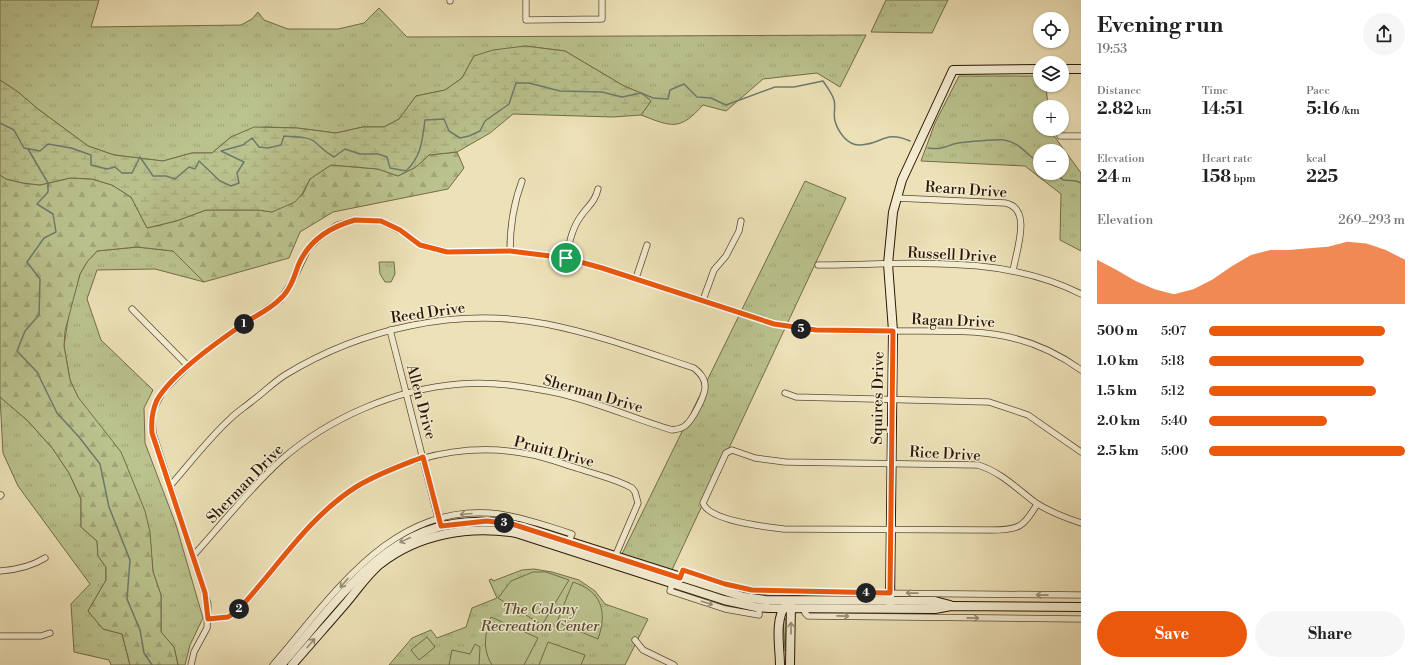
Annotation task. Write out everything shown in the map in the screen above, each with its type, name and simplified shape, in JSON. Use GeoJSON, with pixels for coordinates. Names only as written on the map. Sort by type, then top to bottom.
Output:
{"type":"FeatureCollection","features":[{"type":"Feature","properties":{"kind":"main road"},"geometry":{"type":"LineString","coordinates":[[1069,69],[1081,68]]}},
{"type":"Feature","properties":{"kind":"main road","name":"Squires Drive"},"geometry":{"type":"LineString","coordinates":[[890,613],[893,331],[888,264],[890,231],[896,198],[902,180],[954,70],[1033,69]]}},
{"type":"Feature","properties":{"kind":"main road"},"geometry":{"type":"LineString","coordinates":[[281,665],[357,576],[396,544],[421,533],[440,527],[487,521],[512,524],[569,541],[672,584],[724,600],[760,607],[769,608],[890,596],[935,601],[951,606]]}},
{"type":"Feature","properties":{"kind":"main road"},"geometry":{"type":"LineString","coordinates":[[292,665],[366,578],[380,565],[397,553],[440,527],[463,531],[508,531],[744,597],[804,608],[890,613],[951,606],[1081,607]]}},
{"type":"Feature","properties":{"kind":"main road"},"geometry":{"type":"LineString","coordinates":[[780,665],[780,621],[788,605]]}},
{"type":"Feature","properties":{"kind":"main road"},"geometry":{"type":"LineString","coordinates":[[788,605],[790,665]]}},
{"type":"Feature","properties":{"kind":"main road"},"geometry":{"type":"LineString","coordinates":[[769,608],[774,612],[780,621]]}},
{"type":"Feature","properties":{"kind":"street"},"geometry":{"type":"LineString","coordinates":[[526,0],[526,20],[602,19],[602,0]]}},
{"type":"Feature","properties":{"kind":"street"},"geometry":{"type":"LineString","coordinates":[[1069,136],[1081,136]]}},
{"type":"Feature","properties":{"kind":"street"},"geometry":{"type":"LineString","coordinates":[[510,251],[510,228],[514,202],[522,181]]}},
{"type":"Feature","properties":{"kind":"street"},"geometry":{"type":"LineString","coordinates":[[566,258],[574,226],[581,215],[596,200],[598,190]]}},
{"type":"Feature","properties":{"kind":"street","name":"Rearn Drive"},"geometry":{"type":"LineString","coordinates":[[896,198],[1005,203],[1014,205],[1018,209],[1022,220],[1013,271]]}},
{"type":"Feature","properties":{"kind":"street","name":"Ragan Drive"},"geometry":{"type":"LineString","coordinates":[[191,665],[194,652],[203,636],[208,619],[205,593],[152,433],[152,417],[157,401],[163,391],[188,366],[220,340],[280,300],[292,282],[308,249],[324,234],[337,225],[355,220],[369,220],[388,224],[420,245],[447,252],[510,251],[566,258],[636,278],[774,324],[796,328],[816,330],[965,332],[999,334],[1024,340],[1046,349],[1081,370]]}},
{"type":"Feature","properties":{"kind":"street"},"geometry":{"type":"LineString","coordinates":[[703,300],[714,270],[726,256],[736,237],[741,220]]}},
{"type":"Feature","properties":{"kind":"street"},"geometry":{"type":"LineString","coordinates":[[636,278],[647,244]]}},
{"type":"Feature","properties":{"kind":"street","name":"Russell Drive"},"geometry":{"type":"LineString","coordinates":[[818,265],[971,265],[1013,271],[1059,284],[1081,294]]}},
{"type":"Feature","properties":{"kind":"street"},"geometry":{"type":"LineString","coordinates":[[132,309],[188,366]]}},
{"type":"Feature","properties":{"kind":"street","name":"Reed Drive"},"geometry":{"type":"LineString","coordinates":[[170,486],[230,419],[285,376],[328,353],[360,339],[390,330],[427,323],[459,319],[489,318],[544,324],[571,329],[694,368],[701,374],[706,387],[699,405]]}},
{"type":"Feature","properties":{"kind":"street","name":"Allen Drive"},"geometry":{"type":"LineString","coordinates":[[390,330],[440,527]]}},
{"type":"Feature","properties":{"kind":"street","name":"Sherman Drive"},"geometry":{"type":"LineString","coordinates":[[193,556],[281,460],[303,443],[324,428],[349,415],[372,405],[406,394],[460,384],[525,387],[564,395],[672,430],[686,426],[699,405]]}},
{"type":"Feature","properties":{"kind":"street"},"geometry":{"type":"LineString","coordinates":[[785,393],[796,397],[892,398],[989,402],[1028,415],[1081,452]]}},
{"type":"Feature","properties":{"kind":"street","name":"Rice Drive"},"geometry":{"type":"LineString","coordinates":[[891,529],[784,529],[726,518],[708,510],[703,504],[726,453],[732,450],[755,458],[785,462],[978,465],[989,468],[1000,474],[1038,504],[1064,518],[1081,523]]}},
{"type":"Feature","properties":{"kind":"street","name":"Pruitt Drive"},"geometry":{"type":"LineString","coordinates":[[208,619],[228,617],[237,611],[316,519],[355,487],[386,471],[423,457],[454,451],[508,451],[556,461],[626,485],[636,492],[638,503],[613,560]]}},
{"type":"Feature","properties":{"kind":"street"},"geometry":{"type":"LineString","coordinates":[[891,529],[1004,530],[1020,527],[1038,504]]}},
{"type":"Feature","properties":{"kind":"street"},"geometry":{"type":"LineString","coordinates":[[273,665],[357,568],[373,552],[394,538],[418,526],[440,527]]}},
{"type":"Feature","properties":{"kind":"street"},"geometry":{"type":"LineString","coordinates":[[0,571],[15,569],[38,562],[45,558]]}},
{"type":"Feature","properties":{"kind":"street"},"geometry":{"type":"LineString","coordinates":[[680,578],[683,570],[725,584],[752,590],[890,596],[1081,595]]}},
{"type":"Feature","properties":{"kind":"street"},"geometry":{"type":"LineString","coordinates":[[890,613],[1081,619]]}},
{"type":"Feature","properties":{"kind":"street"},"geometry":{"type":"LineString","coordinates":[[0,636],[41,636],[50,633]]}},
{"type":"Feature","properties":{"kind":"street"},"geometry":{"type":"LineString","coordinates":[[635,640],[643,650],[674,665]]}},
{"type":"Feature","properties":{"kind":"green space"},"geometry":{"type":"Polygon","coordinates":[[[0,0],[99,0],[91,27],[241,25],[252,19],[258,12],[264,20],[288,29],[338,29],[364,23],[379,8],[407,37],[866,35],[840,87],[817,73],[763,79],[726,111],[703,105],[688,119],[681,123],[668,124],[641,115],[651,101],[641,93],[624,86],[565,51],[525,46],[474,56],[462,78],[445,90],[416,96],[399,119],[384,127],[363,127],[336,133],[297,128],[264,127],[231,137],[212,153],[192,153],[163,161],[114,155],[88,146],[38,109],[18,92],[0,80],[0,0]]]}},
{"type":"Feature","properties":{"kind":"green space"},"geometry":{"type":"Polygon","coordinates":[[[886,0],[948,0],[932,33],[871,32],[886,0]]]}},
{"type":"Feature","properties":{"kind":"green space"},"geometry":{"type":"Polygon","coordinates":[[[525,46],[565,51],[624,86],[641,93],[651,101],[641,115],[613,117],[513,114],[490,133],[457,152],[429,155],[416,167],[398,176],[378,169],[331,165],[310,179],[302,194],[295,202],[272,212],[258,210],[206,210],[176,221],[147,228],[131,197],[112,185],[92,179],[70,178],[40,185],[6,179],[0,175],[0,80],[18,92],[38,109],[88,146],[114,155],[163,161],[192,153],[212,153],[231,137],[254,127],[297,128],[336,133],[363,127],[384,127],[399,119],[416,96],[445,90],[462,78],[474,56],[493,50],[525,46]]]}},
{"type":"Feature","properties":{"kind":"green space"},"geometry":{"type":"Polygon","coordinates":[[[959,76],[1033,76],[1033,92],[1047,92],[1047,100],[1033,100],[1033,136],[1054,136],[1060,144],[1033,144],[1033,172],[1025,166],[921,161],[935,123],[959,76]]]}},
{"type":"Feature","properties":{"kind":"green space"},"geometry":{"type":"Polygon","coordinates":[[[457,152],[464,168],[448,189],[333,212],[300,232],[289,258],[204,282],[173,251],[137,247],[97,251],[87,262],[80,274],[65,331],[64,346],[70,380],[78,397],[121,452],[145,511],[150,532],[153,572],[161,595],[161,632],[174,647],[178,665],[130,665],[122,634],[103,629],[88,611],[106,580],[106,567],[98,556],[97,541],[81,527],[81,499],[69,473],[53,449],[28,421],[0,397],[0,175],[6,179],[40,185],[70,178],[92,179],[112,185],[131,197],[147,228],[176,221],[206,210],[258,210],[272,212],[303,194],[310,179],[331,165],[378,169],[398,176],[416,167],[429,155],[457,152]]]}},
{"type":"Feature","properties":{"kind":"green space"},"geometry":{"type":"Polygon","coordinates":[[[1069,156],[1081,173],[1081,251],[1060,240],[1061,194],[1043,180],[1069,180],[1069,156]]]}},
{"type":"Feature","properties":{"kind":"green space"},"geometry":{"type":"Polygon","coordinates":[[[805,181],[846,198],[671,572],[622,554],[805,181]]]}},
{"type":"Feature","properties":{"kind":"green space"},"geometry":{"type":"Polygon","coordinates":[[[137,247],[173,251],[204,282],[155,269],[97,270],[87,299],[101,340],[153,390],[144,408],[145,443],[176,525],[203,618],[190,645],[185,665],[178,665],[174,647],[161,633],[161,595],[153,572],[152,559],[70,380],[64,346],[69,312],[80,274],[87,262],[97,251],[137,247]]]}},
{"type":"Feature","properties":{"kind":"green space"},"geometry":{"type":"Polygon","coordinates":[[[379,262],[394,262],[395,274],[391,282],[385,282],[380,274],[379,262]]]}},
{"type":"Feature","properties":{"kind":"green space"},"geometry":{"type":"Polygon","coordinates":[[[0,397],[28,421],[53,449],[69,473],[81,499],[81,527],[97,541],[98,556],[106,567],[106,580],[88,611],[103,629],[122,634],[130,665],[111,665],[109,660],[74,652],[71,604],[90,584],[18,486],[3,453],[0,397]]]}},
{"type":"Feature","properties":{"kind":"green space","name":"The Colony Recreation Center"},"geometry":{"type":"Polygon","coordinates":[[[534,569],[552,572],[579,580],[595,591],[605,604],[648,619],[625,665],[389,665],[412,638],[431,630],[437,638],[466,627],[472,608],[497,598],[489,580],[492,579],[493,581],[522,570],[534,569]]]}},
{"type":"Feature","properties":{"kind":"green space"},"geometry":{"type":"Polygon","coordinates":[[[533,572],[546,572],[569,580],[542,625],[498,598],[511,581],[533,572]]]}},
{"type":"Feature","properties":{"kind":"green space"},"geometry":{"type":"Polygon","coordinates":[[[573,582],[590,591],[600,603],[602,620],[598,639],[557,622],[573,582]]]}},
{"type":"Feature","properties":{"kind":"green space"},"geometry":{"type":"Polygon","coordinates":[[[491,617],[538,638],[524,665],[492,665],[486,647],[487,629],[491,617]]]}},
{"type":"Feature","properties":{"kind":"green space"},"geometry":{"type":"Polygon","coordinates":[[[783,619],[786,619],[786,651],[785,651],[783,619]]]}},
{"type":"Feature","properties":{"kind":"green space"},"geometry":{"type":"Polygon","coordinates":[[[427,637],[435,647],[419,660],[411,650],[427,637]]]}},
{"type":"Feature","properties":{"kind":"green space"},"geometry":{"type":"Polygon","coordinates":[[[548,642],[585,655],[581,665],[539,665],[548,642]]]}},
{"type":"Feature","properties":{"kind":"green space"},"geometry":{"type":"Polygon","coordinates":[[[475,644],[480,647],[479,665],[449,665],[452,650],[470,654],[475,644]]]}},
{"type":"Feature","properties":{"kind":"waterway"},"geometry":{"type":"LineString","coordinates":[[0,123],[14,130],[24,148],[40,151],[48,144],[71,148],[91,155],[91,165],[107,169],[115,167],[122,173],[132,173],[140,157],[153,176],[166,176],[175,179],[189,167],[195,169],[199,161],[220,181],[231,186],[239,183],[237,173],[244,162],[221,151],[243,145],[252,138],[259,147],[268,148],[281,145],[284,136],[306,138],[313,141],[334,157],[345,149],[360,154],[378,154],[387,157],[390,168],[406,171],[418,153],[422,141],[425,120],[444,119],[449,131],[460,138],[469,136],[480,131],[485,121],[509,104],[516,83],[529,83],[560,91],[602,92],[622,97],[641,93],[653,98],[668,99],[670,90],[684,84],[697,97],[711,98],[726,105],[775,87],[794,87],[823,81],[831,92],[834,100],[834,118],[836,125],[841,134],[848,141],[856,145],[868,144],[889,137],[901,138],[910,141]]}},
{"type":"Feature","properties":{"kind":"waterway"},"geometry":{"type":"LineString","coordinates":[[928,148],[941,148],[953,144],[989,140],[1004,140],[1015,143],[1033,158]]}},
{"type":"Feature","properties":{"kind":"waterway"},"geometry":{"type":"LineString","coordinates":[[28,149],[48,183],[48,192],[37,204],[53,214],[56,232],[44,238],[27,262],[40,279],[39,315],[25,331],[17,351],[37,372],[57,413],[79,437],[100,464],[109,507],[130,560],[127,599],[140,630],[144,653],[152,665]]}},
{"type":"Feature","properties":{"kind":"waterway"},"geometry":{"type":"LineString","coordinates":[[1063,180],[1081,183]]}},
{"type":"Feature","properties":{"kind":"route"},"geometry":{"type":"LineString","coordinates":[[355,220],[381,221],[400,230],[420,245],[447,252],[510,251],[566,258],[703,300],[774,324],[816,330],[893,331],[890,593],[769,592],[752,590],[725,584],[683,570],[680,578],[538,531],[512,524],[487,521],[441,526],[423,457],[386,471],[355,487],[316,519],[237,611],[228,617],[208,619],[208,604],[205,593],[152,433],[152,417],[154,408],[163,391],[188,366],[216,343],[280,300],[292,282],[298,266],[308,249],[324,234],[337,225],[355,220]]}}]}
